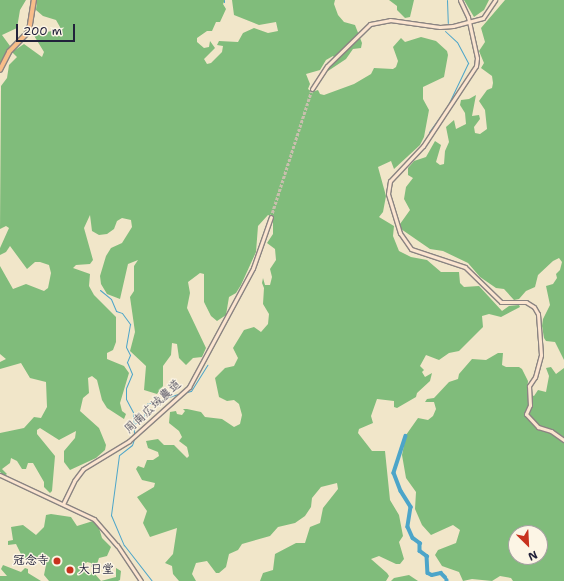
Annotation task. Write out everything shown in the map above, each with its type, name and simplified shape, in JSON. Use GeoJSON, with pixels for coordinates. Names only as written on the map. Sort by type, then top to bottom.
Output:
{"type":"FeatureCollection","features":[{"type":"Feature","properties":{"kind":"main road"},"geometry":{"type":"LineString","coordinates":[[0,70],[9,52],[28,31],[34,0]]}},
{"type":"Feature","properties":{"kind":"street"},"geometry":{"type":"LineString","coordinates":[[460,0],[469,22],[477,58],[476,66],[426,141],[390,181],[388,194],[400,233],[412,249],[465,267],[501,302],[526,302],[534,307],[538,314],[541,355],[535,377],[528,386],[530,404],[526,414],[538,427],[551,431],[564,440]]}},
{"type":"Feature","properties":{"kind":"street"},"geometry":{"type":"LineString","coordinates":[[312,89],[327,66],[360,31],[375,22],[390,20],[440,27],[469,22],[487,15],[495,0]]}},
{"type":"Feature","properties":{"kind":"street","name":"周南広域農道"},"geometry":{"type":"LineString","coordinates":[[63,504],[74,480],[83,469],[132,439],[188,387],[254,268],[271,217]]}},
{"type":"Feature","properties":{"kind":"street"},"geometry":{"type":"LineString","coordinates":[[0,475],[98,522],[117,545],[141,581]]}},
{"type":"Feature","properties":{"kind":"green space"},"geometry":{"type":"Polygon","coordinates":[[[0,0],[26,0],[20,10],[17,28],[2,35],[10,46],[0,64],[0,0]]]}},
{"type":"Feature","properties":{"kind":"green space"},"geometry":{"type":"Polygon","coordinates":[[[37,0],[225,0],[223,4],[226,9],[220,22],[216,22],[212,31],[207,31],[197,38],[197,42],[204,48],[209,47],[210,41],[215,48],[204,59],[207,64],[211,63],[222,52],[223,46],[217,45],[219,41],[238,42],[243,33],[254,28],[268,33],[278,31],[276,22],[259,25],[234,15],[232,0],[335,0],[334,4],[338,15],[344,22],[355,25],[362,43],[361,48],[353,49],[346,59],[328,71],[326,71],[336,59],[333,56],[326,60],[320,70],[306,74],[310,84],[308,89],[312,92],[318,90],[320,94],[324,95],[354,84],[371,74],[374,68],[393,69],[396,67],[398,61],[393,47],[401,38],[405,42],[421,37],[436,41],[447,51],[448,55],[444,77],[423,87],[423,99],[429,110],[424,137],[420,145],[394,169],[391,161],[378,167],[386,196],[383,212],[379,217],[394,226],[393,236],[399,251],[411,257],[427,260],[441,272],[459,272],[460,283],[464,287],[479,286],[502,311],[509,306],[519,305],[520,307],[501,317],[489,314],[482,316],[483,327],[459,351],[449,353],[439,360],[426,355],[420,366],[424,370],[422,372],[425,377],[432,373],[430,381],[417,393],[416,397],[397,408],[394,407],[394,401],[377,399],[371,416],[373,423],[359,429],[358,433],[372,451],[385,451],[390,500],[399,515],[403,536],[399,542],[404,559],[400,564],[396,564],[379,556],[371,559],[387,573],[389,576],[386,581],[260,581],[263,573],[273,570],[275,554],[296,543],[305,543],[310,527],[320,523],[323,508],[338,489],[337,483],[321,487],[312,498],[311,507],[305,516],[295,523],[278,527],[270,536],[242,544],[238,550],[229,554],[226,567],[219,573],[216,573],[207,561],[196,563],[192,574],[196,581],[179,581],[173,574],[172,566],[165,563],[173,554],[177,528],[150,537],[143,523],[147,511],[137,497],[154,487],[155,483],[142,480],[136,469],[138,466],[144,468],[147,460],[153,460],[159,456],[158,452],[148,448],[146,441],[158,439],[164,445],[174,445],[187,458],[189,456],[187,447],[179,441],[182,437],[179,431],[169,423],[170,412],[176,411],[177,414],[182,415],[185,411],[183,409],[187,409],[201,412],[205,417],[222,419],[234,427],[240,424],[242,415],[239,404],[234,400],[227,401],[219,397],[215,378],[225,368],[234,366],[238,358],[233,348],[244,330],[254,327],[261,332],[268,324],[269,314],[263,304],[264,288],[262,283],[263,278],[265,285],[270,285],[272,277],[270,269],[276,260],[275,249],[267,243],[273,234],[273,217],[268,215],[258,226],[256,252],[241,285],[236,293],[229,297],[226,315],[217,321],[211,316],[204,302],[204,274],[200,273],[188,282],[190,293],[187,308],[206,348],[202,357],[193,358],[186,365],[179,358],[177,344],[172,343],[171,355],[163,366],[163,386],[157,394],[144,390],[146,366],[130,351],[135,332],[130,297],[134,291],[134,266],[138,260],[128,264],[120,299],[107,294],[101,284],[100,276],[106,256],[111,248],[122,243],[132,227],[131,220],[122,218],[117,221],[114,229],[107,234],[99,235],[92,231],[90,215],[84,228],[93,260],[90,264],[76,265],[73,268],[90,274],[89,286],[94,295],[116,317],[116,342],[113,350],[107,353],[107,359],[124,366],[129,373],[120,403],[122,411],[126,414],[124,419],[107,408],[102,400],[97,380],[92,376],[88,378],[89,393],[83,398],[80,411],[99,428],[106,445],[105,450],[96,458],[70,470],[64,462],[64,451],[75,438],[76,431],[59,440],[40,428],[37,430],[37,434],[55,456],[52,491],[50,493],[44,487],[44,482],[33,463],[28,463],[26,469],[22,469],[17,461],[11,458],[10,463],[2,469],[7,474],[4,476],[0,472],[0,433],[24,428],[34,417],[41,418],[47,407],[46,382],[30,378],[21,363],[0,369],[0,362],[6,359],[0,354],[0,266],[13,289],[26,284],[44,291],[48,288],[51,273],[49,265],[40,262],[35,262],[27,269],[10,246],[6,252],[0,255],[0,248],[9,228],[6,226],[0,229],[1,86],[7,78],[9,65],[17,57],[12,52],[24,44],[42,57],[44,52],[33,34],[59,30],[60,27],[56,20],[43,16],[36,10],[37,0]]]}},
{"type":"Feature","properties":{"kind":"green space"},"geometry":{"type":"Polygon","coordinates":[[[389,0],[414,0],[410,17],[405,18],[397,10],[397,6],[389,0]]]}},
{"type":"Feature","properties":{"kind":"green space"},"geometry":{"type":"Polygon","coordinates":[[[464,0],[489,0],[484,10],[474,17],[464,0]]]}},
{"type":"Feature","properties":{"kind":"green space"},"geometry":{"type":"Polygon","coordinates":[[[505,0],[564,0],[564,360],[555,342],[546,341],[544,338],[542,326],[543,319],[550,305],[546,286],[553,284],[557,278],[556,274],[560,270],[562,262],[559,258],[553,261],[538,275],[535,287],[526,291],[519,299],[514,300],[504,289],[496,288],[480,277],[468,263],[443,251],[430,249],[401,229],[400,224],[410,210],[404,199],[406,187],[413,178],[408,175],[408,168],[414,161],[426,157],[435,141],[441,145],[436,162],[440,165],[444,164],[445,151],[449,142],[446,127],[454,120],[456,129],[466,124],[465,113],[460,105],[461,100],[469,99],[476,95],[472,116],[479,115],[480,119],[474,127],[475,133],[480,134],[487,129],[485,110],[479,101],[487,90],[492,88],[493,83],[492,76],[481,68],[484,63],[479,51],[485,42],[481,28],[505,0]]]}},
{"type":"Feature","properties":{"kind":"green space"},"geometry":{"type":"Polygon","coordinates":[[[498,353],[503,353],[502,365],[506,367],[519,367],[522,369],[528,381],[527,393],[534,396],[538,390],[546,392],[549,376],[546,368],[551,367],[556,374],[564,368],[564,581],[513,581],[511,578],[500,576],[492,581],[472,579],[463,581],[459,572],[442,566],[435,555],[438,550],[456,543],[460,530],[453,525],[431,535],[422,525],[415,509],[416,492],[406,478],[402,455],[406,435],[418,418],[428,420],[433,416],[436,409],[434,402],[425,402],[427,399],[434,398],[449,382],[458,379],[459,374],[472,359],[486,360],[498,353]]]}},
{"type":"Feature","properties":{"kind":"green space"},"geometry":{"type":"Polygon","coordinates":[[[51,514],[71,517],[77,526],[93,521],[99,528],[102,538],[111,547],[107,556],[99,558],[96,567],[91,567],[91,563],[87,562],[83,567],[87,572],[94,573],[101,581],[49,581],[44,575],[46,565],[43,560],[32,556],[28,559],[23,558],[16,544],[8,545],[8,541],[13,540],[11,527],[23,525],[36,535],[44,527],[46,515],[51,514]]]}},
{"type":"Feature","properties":{"kind":"green space"},"geometry":{"type":"Polygon","coordinates":[[[3,565],[21,572],[25,568],[28,569],[28,573],[41,581],[0,581],[0,576],[7,576],[1,569],[3,565]]]}},
{"type":"Feature","properties":{"kind":"green space"},"geometry":{"type":"Polygon","coordinates":[[[116,568],[121,571],[120,580],[118,581],[101,581],[116,577],[116,568]]]}},
{"type":"Feature","properties":{"kind":"green space"},"geometry":{"type":"Polygon","coordinates":[[[409,575],[418,581],[391,581],[394,578],[409,575]]]}},
{"type":"Feature","properties":{"kind":"waterway"},"geometry":{"type":"LineString","coordinates":[[447,0],[448,23]]}},
{"type":"Feature","properties":{"kind":"waterway"},"geometry":{"type":"LineString","coordinates":[[445,31],[457,42],[468,63],[447,107]]}},
{"type":"Feature","properties":{"kind":"waterway"},"geometry":{"type":"LineString","coordinates":[[429,132],[442,114]]}},
{"type":"Feature","properties":{"kind":"waterway"},"geometry":{"type":"LineString","coordinates":[[100,290],[111,299],[116,311],[122,313],[130,324],[126,347],[130,355],[127,362],[132,374],[126,388],[126,399],[133,412]]}},
{"type":"Feature","properties":{"kind":"waterway"},"geometry":{"type":"LineString","coordinates":[[183,393],[191,391],[207,365]]}},
{"type":"Feature","properties":{"kind":"waterway"},"geometry":{"type":"LineString","coordinates":[[134,424],[143,419],[147,404],[180,393]]}},
{"type":"Feature","properties":{"kind":"waterway"},"geometry":{"type":"LineString","coordinates":[[133,414],[134,434]]}},
{"type":"Feature","properties":{"kind":"waterway"},"geometry":{"type":"LineString","coordinates":[[406,436],[394,473],[401,491],[411,507],[408,527],[413,538],[420,543],[420,551],[427,556],[428,573],[432,575],[441,573],[445,577]]}},
{"type":"Feature","properties":{"kind":"waterway"},"geometry":{"type":"LineString","coordinates":[[134,439],[132,445],[119,455],[111,515],[124,545],[152,581]]}},
{"type":"Feature","properties":{"kind":"tunnel"},"geometry":{"type":"LineString","coordinates":[[271,217],[312,89]]}},
{"type":"Feature","properties":{"kind":"place","name":"冠念寺"},"geometry":{"type":"Point","coordinates":[57,561]}},
{"type":"Feature","properties":{"kind":"place","name":"大日堂"},"geometry":{"type":"Point","coordinates":[70,570]}}]}
